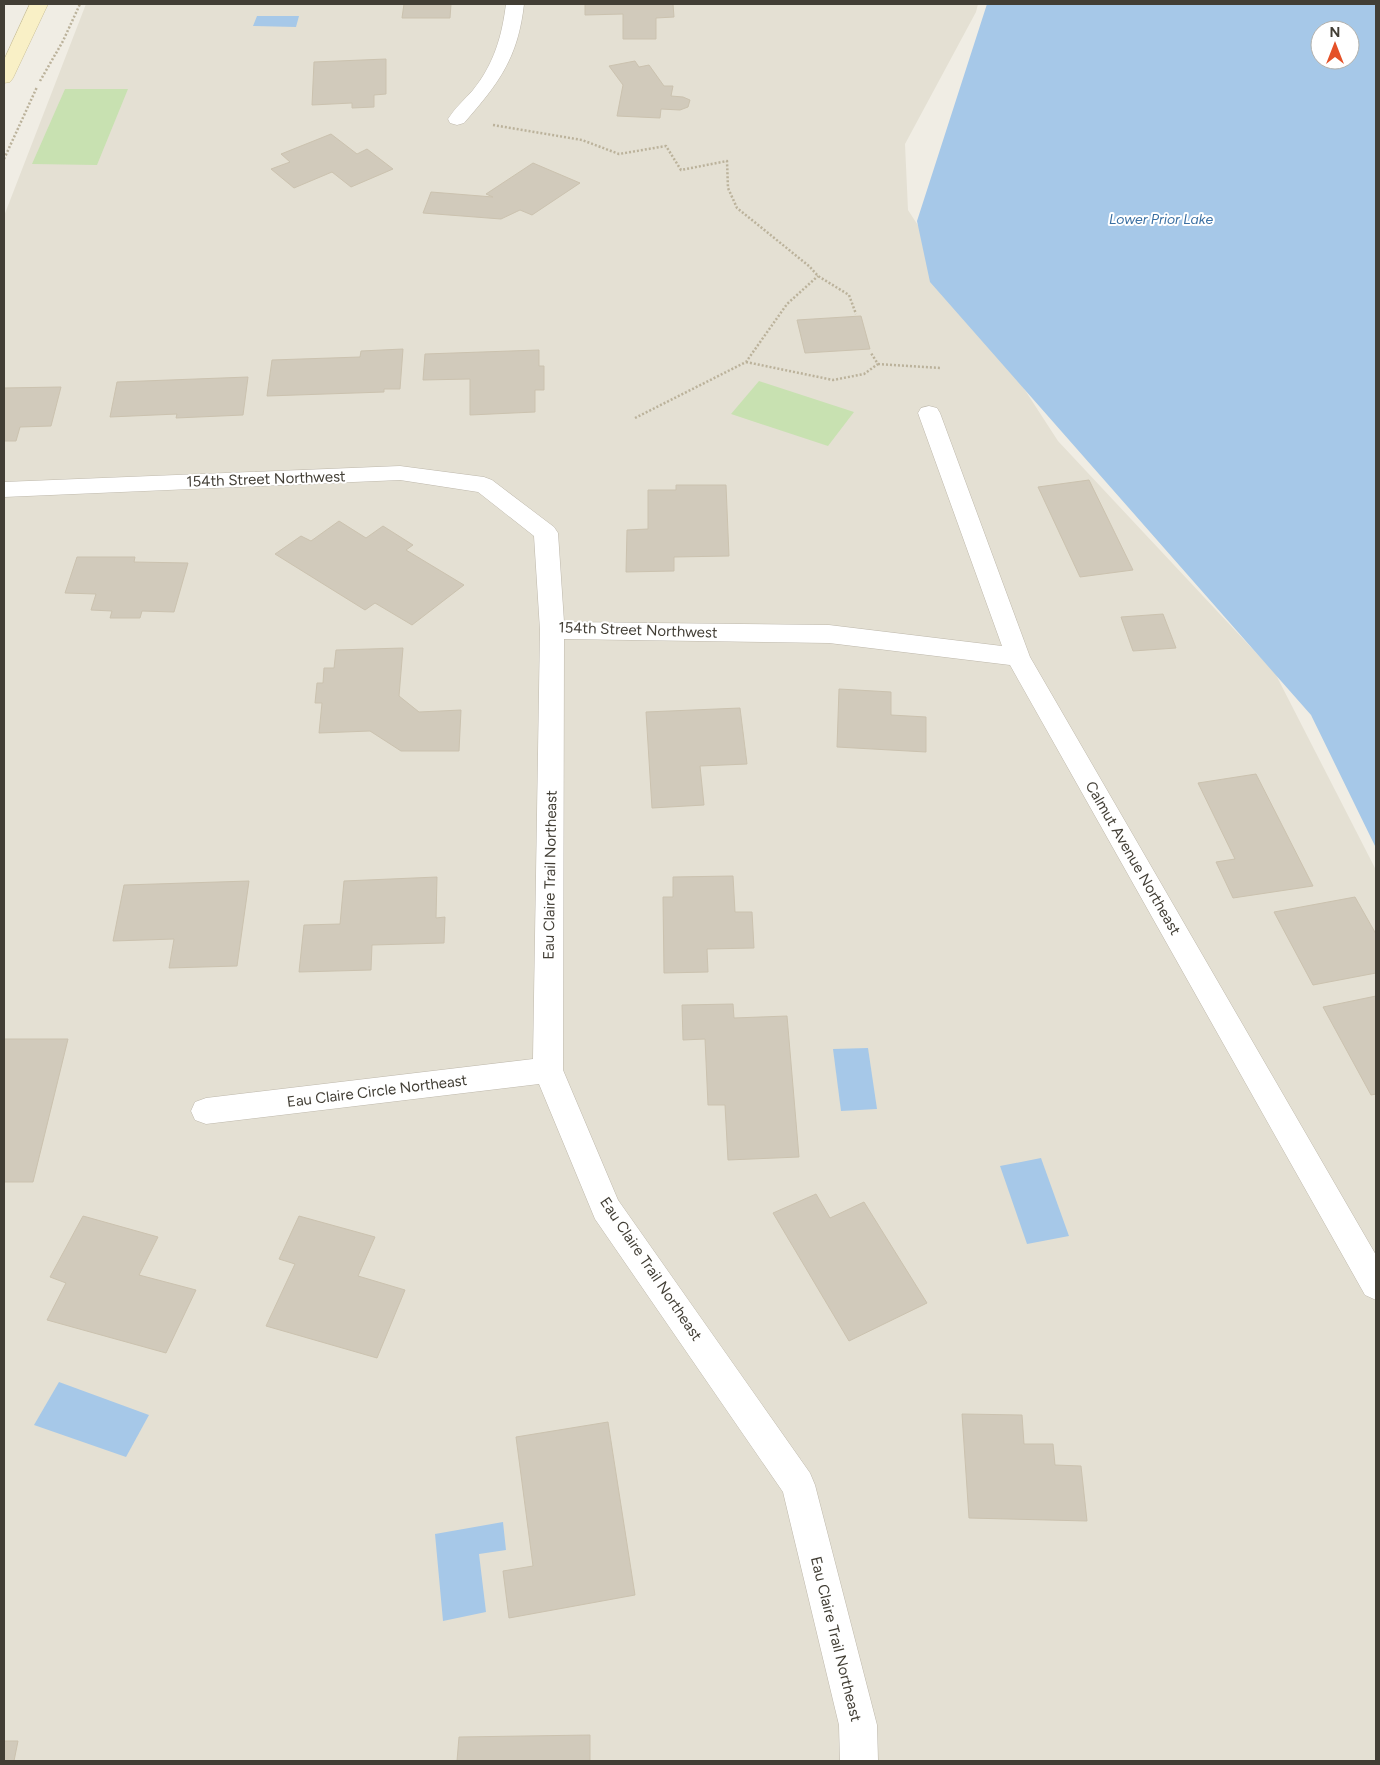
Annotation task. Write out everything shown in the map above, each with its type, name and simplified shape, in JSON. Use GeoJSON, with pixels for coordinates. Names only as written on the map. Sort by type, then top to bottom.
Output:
{"type":"FeatureCollection","features":[{"type":"Feature","properties":{"kind":"main road"},"geometry":{"type":"LineString","coordinates":[[4,78],[39,4]]}},
{"type":"Feature","properties":{"kind":"street"},"geometry":{"type":"LineString","coordinates":[[457,120],[483,91],[502,62],[513,28],[515,4]]}},
{"type":"Feature","properties":{"kind":"street","name":"Calmut Avenue Northeast"},"geometry":{"type":"LineString","coordinates":[[929,412],[1018,657],[1376,1285]]}},
{"type":"Feature","properties":{"kind":"street","name":"154th Street Northwest"},"geometry":{"type":"LineString","coordinates":[[4,489],[400,474],[484,485],[546,533],[552,630],[830,634],[1018,657]]}},
{"type":"Feature","properties":{"kind":"street","name":"Eau Claire Trail Northeast"},"geometry":{"type":"LineString","coordinates":[[552,630],[548,1070],[606,1209],[798,1485],[858,1725],[859,1761]]}},
{"type":"Feature","properties":{"kind":"street","name":"Eau Claire Circle Northeast"},"geometry":{"type":"LineString","coordinates":[[206,1111],[548,1070]]}},
{"type":"Feature","properties":{"kind":"path"},"geometry":{"type":"LineString","coordinates":[[4,159],[41,79],[63,41],[80,4]]}},
{"type":"Feature","properties":{"kind":"path"},"geometry":{"type":"LineString","coordinates":[[457,120],[582,140],[619,154],[666,146],[681,170],[727,161],[728,188],[737,208],[809,266],[818,276],[849,295],[856,314]]}},
{"type":"Feature","properties":{"kind":"path"},"geometry":{"type":"LineString","coordinates":[[635,418],[746,362],[787,304],[818,276]]}},
{"type":"Feature","properties":{"kind":"path"},"geometry":{"type":"LineString","coordinates":[[871,353],[878,364]]}},
{"type":"Feature","properties":{"kind":"path"},"geometry":{"type":"LineString","coordinates":[[746,362],[833,380],[864,374],[878,364],[941,368]]}},
{"type":"Feature","properties":{"kind":"shaded area"},"geometry":{"type":"Polygon","coordinates":[[[86,4],[978,4],[976,12],[905,144],[908,210],[1058,441],[1275,673],[1376,870],[1376,1761],[4,1761],[4,216],[86,4]]]}},
{"type":"Feature","properties":{"kind":"green space"},"geometry":{"type":"Polygon","coordinates":[[[65,89],[128,89],[97,165],[32,164],[65,89]]]}},
{"type":"Feature","properties":{"kind":"green space"},"geometry":{"type":"Polygon","coordinates":[[[759,381],[854,412],[828,446],[731,414],[759,381]]]}},
{"type":"Feature","properties":{"kind":"water","name":"Lower Prior Lake"},"geometry":{"type":"Polygon","coordinates":[[[987,4],[1376,4],[1376,848],[1311,715],[930,282],[917,221],[987,4]]]}},
{"type":"Feature","properties":{"kind":"water"},"geometry":{"type":"Polygon","coordinates":[[[257,16],[299,16],[296,27],[253,26],[257,16]]]}},
{"type":"Feature","properties":{"kind":"water"},"geometry":{"type":"Polygon","coordinates":[[[868,1048],[877,1109],[841,1111],[833,1049],[868,1048]]]}},
{"type":"Feature","properties":{"kind":"water"},"geometry":{"type":"Polygon","coordinates":[[[1041,1158],[1069,1236],[1027,1244],[1000,1166],[1041,1158]]]}},
{"type":"Feature","properties":{"kind":"water"},"geometry":{"type":"Polygon","coordinates":[[[59,1382],[149,1415],[126,1457],[34,1425],[59,1382]]]}},
{"type":"Feature","properties":{"kind":"water"},"geometry":{"type":"Polygon","coordinates":[[[503,1522],[506,1550],[479,1554],[486,1612],[443,1621],[435,1534],[503,1522]]]}},
{"type":"Feature","properties":{"kind":"building"},"geometry":{"type":"Polygon","coordinates":[[[404,4],[451,4],[450,18],[402,18],[404,4]]]}},
{"type":"Feature","properties":{"kind":"building"},"geometry":{"type":"Polygon","coordinates":[[[585,4],[673,4],[674,17],[656,18],[656,39],[623,39],[623,14],[585,15],[585,4]]]}},
{"type":"Feature","properties":{"kind":"building"},"geometry":{"type":"Polygon","coordinates":[[[386,59],[386,94],[374,95],[374,107],[352,108],[352,103],[312,105],[314,62],[386,59]]]}},
{"type":"Feature","properties":{"kind":"building"},"geometry":{"type":"Polygon","coordinates":[[[635,61],[639,67],[649,65],[664,86],[673,86],[671,96],[690,100],[688,107],[680,110],[661,109],[660,118],[617,116],[623,85],[609,66],[635,61]]]}},
{"type":"Feature","properties":{"kind":"building"},"geometry":{"type":"Polygon","coordinates":[[[331,134],[357,154],[367,149],[393,169],[351,187],[332,172],[294,188],[271,169],[290,162],[281,154],[331,134]]]}},
{"type":"Feature","properties":{"kind":"building"},"geometry":{"type":"Polygon","coordinates":[[[533,163],[580,183],[532,215],[520,210],[501,219],[423,213],[431,192],[493,197],[486,194],[533,163]]]}},
{"type":"Feature","properties":{"kind":"building"},"geometry":{"type":"Polygon","coordinates":[[[861,316],[870,349],[805,353],[797,320],[861,316]]]}},
{"type":"Feature","properties":{"kind":"building"},"geometry":{"type":"Polygon","coordinates":[[[403,349],[400,389],[384,389],[384,392],[267,396],[272,360],[360,357],[361,351],[403,349]]]}},
{"type":"Feature","properties":{"kind":"building"},"geometry":{"type":"Polygon","coordinates":[[[539,350],[539,366],[544,366],[544,390],[535,390],[535,412],[470,415],[470,379],[423,380],[425,354],[539,350]]]}},
{"type":"Feature","properties":{"kind":"building"},"geometry":{"type":"Polygon","coordinates":[[[248,377],[243,415],[176,418],[177,414],[110,417],[117,382],[248,377]]]}},
{"type":"Feature","properties":{"kind":"building"},"geometry":{"type":"Polygon","coordinates":[[[61,387],[51,426],[20,427],[16,441],[4,441],[4,388],[61,387]]]}},
{"type":"Feature","properties":{"kind":"building"},"geometry":{"type":"Polygon","coordinates":[[[1089,480],[1133,570],[1080,577],[1038,487],[1089,480]]]}},
{"type":"Feature","properties":{"kind":"building"},"geometry":{"type":"Polygon","coordinates":[[[676,485],[726,485],[729,556],[674,557],[674,571],[626,572],[627,530],[648,529],[648,490],[676,490],[676,485]]]}},
{"type":"Feature","properties":{"kind":"building"},"geometry":{"type":"Polygon","coordinates":[[[339,521],[366,538],[383,526],[413,545],[406,550],[464,585],[412,625],[375,603],[365,610],[275,554],[301,536],[311,541],[339,521]]]}},
{"type":"Feature","properties":{"kind":"building"},"geometry":{"type":"Polygon","coordinates":[[[77,557],[135,557],[134,562],[188,563],[174,612],[142,611],[140,618],[110,618],[112,611],[91,610],[96,594],[65,593],[77,557]]]}},
{"type":"Feature","properties":{"kind":"building"},"geometry":{"type":"Polygon","coordinates":[[[1163,614],[1176,648],[1133,651],[1121,617],[1163,614]]]}},
{"type":"Feature","properties":{"kind":"building"},"geometry":{"type":"Polygon","coordinates":[[[403,648],[399,696],[419,712],[461,710],[459,751],[401,751],[370,731],[319,733],[322,703],[315,703],[317,683],[323,683],[324,668],[334,668],[336,650],[403,648]]]}},
{"type":"Feature","properties":{"kind":"building"},"geometry":{"type":"Polygon","coordinates":[[[839,689],[891,692],[891,715],[926,717],[926,752],[837,747],[839,689]]]}},
{"type":"Feature","properties":{"kind":"building"},"geometry":{"type":"Polygon","coordinates":[[[740,708],[747,764],[700,766],[704,805],[652,808],[646,712],[740,708]]]}},
{"type":"Feature","properties":{"kind":"building"},"geometry":{"type":"Polygon","coordinates":[[[1256,774],[1313,886],[1233,898],[1216,862],[1235,859],[1198,783],[1256,774]]]}},
{"type":"Feature","properties":{"kind":"building"},"geometry":{"type":"Polygon","coordinates":[[[733,876],[735,912],[752,912],[754,948],[707,949],[708,972],[664,973],[663,897],[673,897],[673,877],[733,876]]]}},
{"type":"Feature","properties":{"kind":"building"},"geometry":{"type":"Polygon","coordinates":[[[437,877],[436,918],[445,917],[444,943],[372,945],[371,970],[299,972],[304,925],[340,924],[344,881],[437,877]]]}},
{"type":"Feature","properties":{"kind":"building"},"geometry":{"type":"Polygon","coordinates":[[[249,881],[237,966],[169,968],[174,939],[113,941],[124,885],[249,881]]]}},
{"type":"Feature","properties":{"kind":"building"},"geometry":{"type":"Polygon","coordinates":[[[1355,897],[1376,934],[1376,973],[1313,985],[1274,912],[1355,897]]]}},
{"type":"Feature","properties":{"kind":"building"},"geometry":{"type":"Polygon","coordinates":[[[1376,996],[1376,1094],[1371,1095],[1323,1007],[1376,996]]]}},
{"type":"Feature","properties":{"kind":"building"},"geometry":{"type":"Polygon","coordinates":[[[733,1004],[734,1018],[787,1016],[799,1157],[728,1160],[725,1105],[708,1105],[705,1039],[683,1040],[682,1005],[733,1004]]]}},
{"type":"Feature","properties":{"kind":"building"},"geometry":{"type":"Polygon","coordinates":[[[4,1039],[68,1039],[33,1182],[4,1182],[4,1039]]]}},
{"type":"Feature","properties":{"kind":"building"},"geometry":{"type":"Polygon","coordinates":[[[816,1194],[830,1218],[864,1202],[927,1303],[849,1341],[773,1213],[816,1194]]]}},
{"type":"Feature","properties":{"kind":"building"},"geometry":{"type":"Polygon","coordinates":[[[83,1216],[158,1237],[139,1275],[196,1290],[166,1353],[47,1320],[66,1283],[50,1277],[83,1216]]]}},
{"type":"Feature","properties":{"kind":"building"},"geometry":{"type":"Polygon","coordinates":[[[299,1216],[375,1237],[358,1276],[405,1290],[377,1358],[266,1326],[295,1264],[279,1259],[299,1216]]]}},
{"type":"Feature","properties":{"kind":"building"},"geometry":{"type":"Polygon","coordinates":[[[962,1414],[1022,1415],[1024,1444],[1053,1444],[1055,1465],[1081,1466],[1087,1521],[969,1518],[962,1414]]]}},
{"type":"Feature","properties":{"kind":"building"},"geometry":{"type":"Polygon","coordinates":[[[608,1422],[635,1595],[509,1618],[503,1571],[533,1566],[516,1437],[608,1422]]]}},
{"type":"Feature","properties":{"kind":"building"},"geometry":{"type":"Polygon","coordinates":[[[590,1735],[590,1761],[457,1761],[459,1737],[590,1735]]]}},
{"type":"Feature","properties":{"kind":"building"},"geometry":{"type":"Polygon","coordinates":[[[4,1741],[18,1741],[14,1761],[4,1761],[4,1741]]]}}]}
